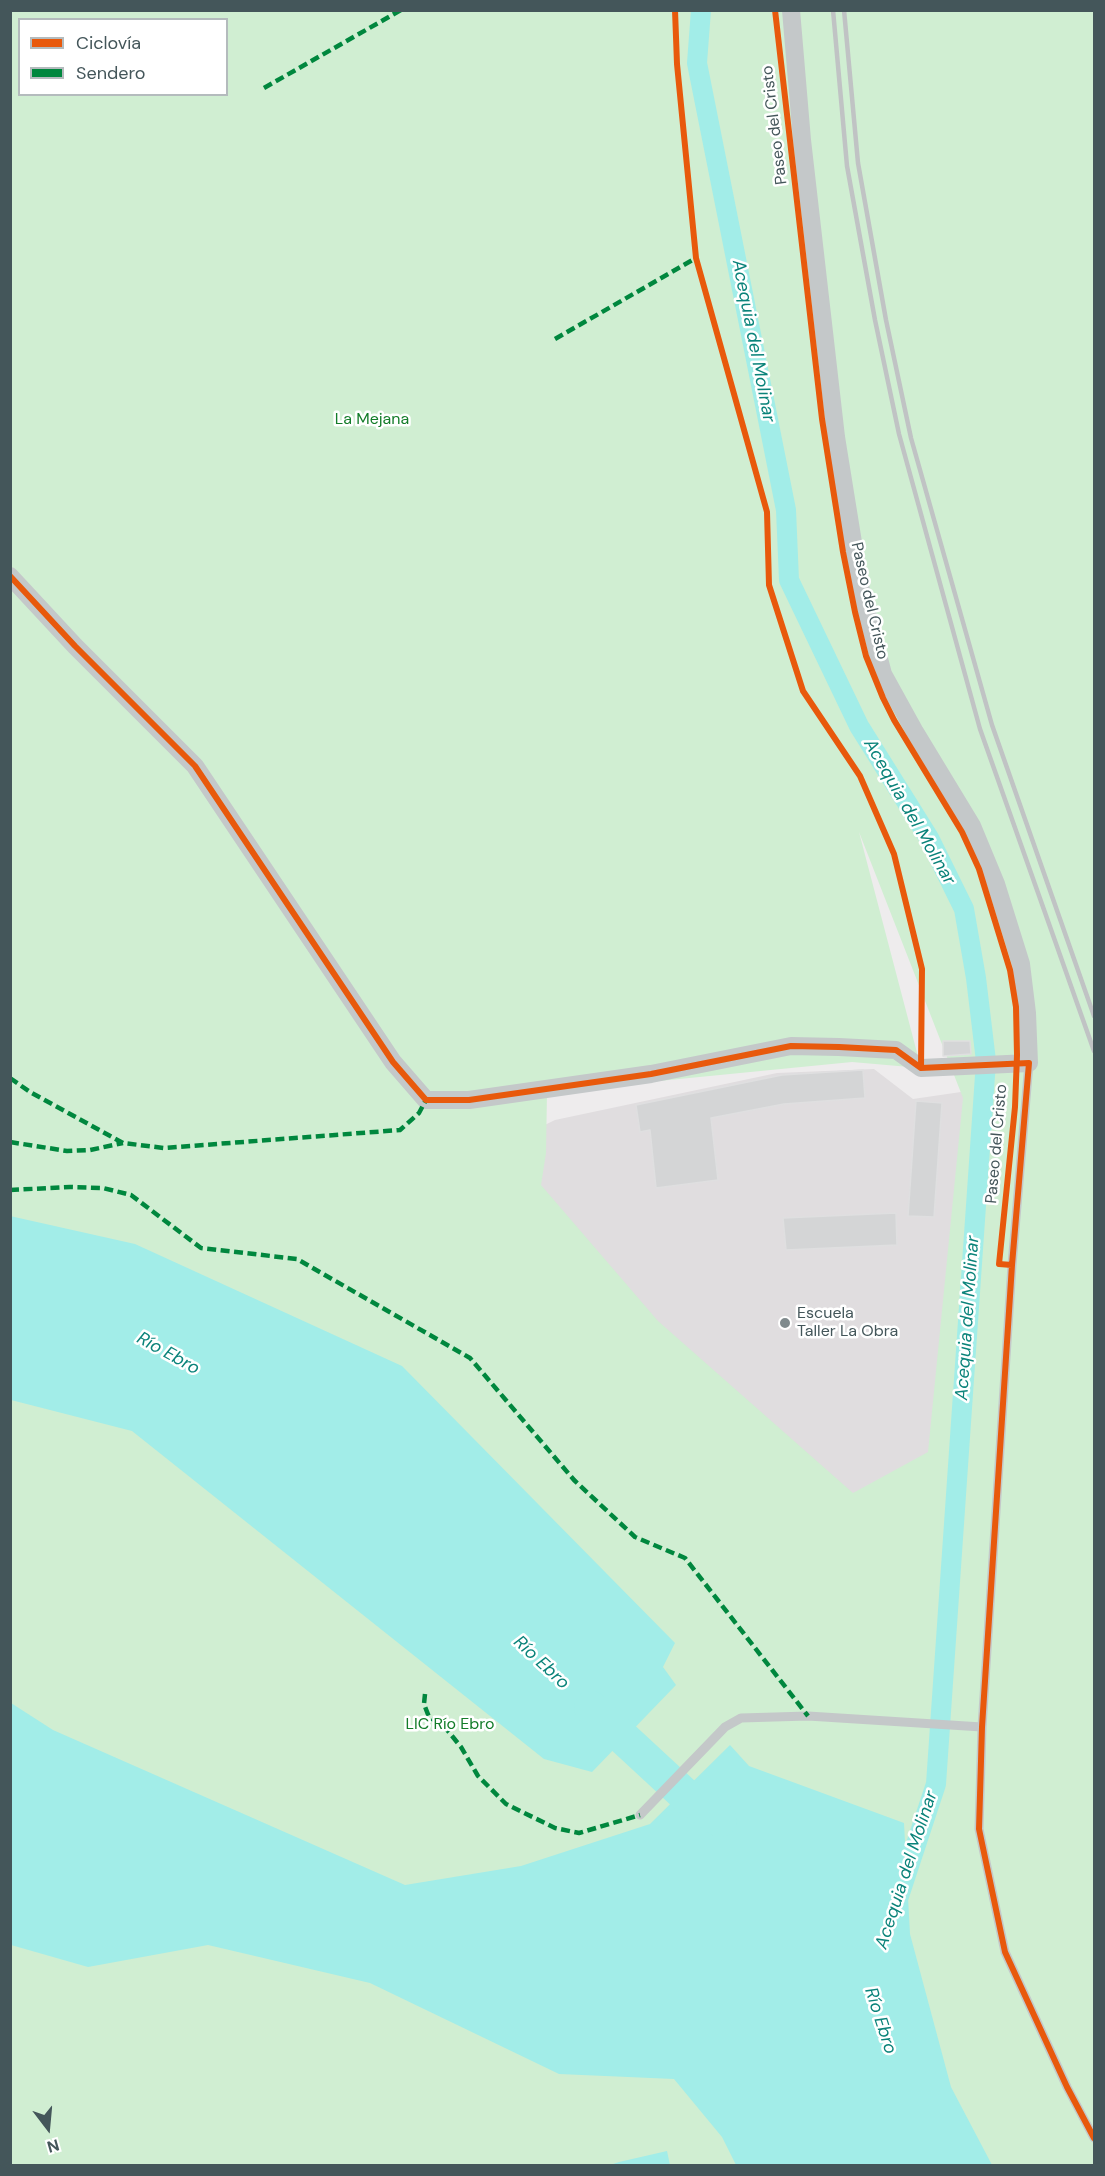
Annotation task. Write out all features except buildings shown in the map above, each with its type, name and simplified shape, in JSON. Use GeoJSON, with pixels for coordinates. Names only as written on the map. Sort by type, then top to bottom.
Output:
{"type":"FeatureCollection","features":[{"type":"Feature","properties":{"kind":"street","name":"Paseo del Cristo"},"geometry":{"type":"LineString","coordinates":[[791,10],[802,140],[836,437],[860,586],[883,674],[972,826],[996,884],[1021,964],[1028,1013],[1029,1063]]}},
{"type":"Feature","properties":{"kind":"street"},"geometry":{"type":"LineString","coordinates":[[10,576],[75,646],[195,766],[393,1062],[426,1100],[469,1100],[651,1074],[790,1046],[896,1050],[921,1068],[1029,1063]]}},
{"type":"Feature","properties":{"kind":"lane"},"geometry":{"type":"LineString","coordinates":[[1029,1063],[1011,1277],[982,1727],[979,1829],[1005,1952],[1067,2087],[1095,2138]]}},
{"type":"Feature","properties":{"kind":"lane"},"geometry":{"type":"LineString","coordinates":[[640,1815],[721,1731],[741,1718],[808,1716],[982,1727]]}},
{"type":"Feature","properties":{"kind":"shaded area","name":"Escuela Taller La Obra"},"geometry":{"type":"Polygon","coordinates":[[[874,1069],[913,1099],[1002,1086],[966,1570],[886,1577],[546,1282],[522,1136],[555,1120],[777,1073],[874,1069]]]}},
{"type":"Feature","properties":{"kind":"green space"},"geometry":{"type":"Polygon","coordinates":[[[11,11],[1094,11],[1094,2165],[11,2166],[11,11]],[[859,832],[921,1068],[852,1062],[547,1092],[546,1153],[541,1185],[658,1321],[853,1493],[928,1452],[963,1098],[859,832]]]}},
{"type":"Feature","properties":{"kind":"water"},"geometry":{"type":"Polygon","coordinates":[[[10,1216],[135,1244],[402,1366],[675,1643],[663,1667],[676,1685],[592,1772],[544,1759],[132,1431],[11,1400],[10,1216]]]}},
{"type":"Feature","properties":{"kind":"water"},"geometry":{"type":"Polygon","coordinates":[[[11,1703],[53,1730],[405,1885],[521,1866],[650,1824],[730,1745],[749,1766],[904,1823],[910,1934],[951,2087],[992,2165],[736,2165],[722,2137],[674,2079],[559,2074],[370,1983],[208,1945],[88,1967],[11,1945],[11,1703]]]}},
{"type":"Feature","properties":{"kind":"water"},"geometry":{"type":"Polygon","coordinates":[[[667,2151],[670,2165],[610,2165],[619,2162],[667,2151]]]}},
{"type":"Feature","properties":{"kind":"waterway","name":"Acequia del Molinar"},"geometry":{"type":"LineString","coordinates":[[701,10],[697,63],[786,510],[789,580],[859,726],[929,838],[964,909],[976,978],[986,1061],[936,1784],[899,1896]]}},
{"type":"Feature","properties":{"kind":"waterway","name":"Río Ebro"},"geometry":{"type":"LineString","coordinates":[[591,1708],[685,1795],[720,1820]]}},
{"type":"Feature","properties":{"kind":"railway"},"geometry":{"type":"LineString","coordinates":[[833,10],[847,166],[875,320],[899,434],[980,729],[1094,1051]]}},
{"type":"Feature","properties":{"kind":"railway"},"geometry":{"type":"LineString","coordinates":[[844,10],[858,163],[886,320],[911,438],[992,725],[1094,1016]]}},
{"type":"Feature","properties":{"kind":"marked path"},"geometry":{"type":"LineString","coordinates":[[264,88],[401,10]]}},
{"type":"Feature","properties":{"kind":"marked path"},"geometry":{"type":"LineString","coordinates":[[555,339],[696,258]]}},
{"type":"Feature","properties":{"kind":"marked path"},"geometry":{"type":"LineString","coordinates":[[10,1078],[30,1092],[123,1143],[164,1148],[400,1130],[419,1113],[426,1100]]}},
{"type":"Feature","properties":{"kind":"marked path"},"geometry":{"type":"LineString","coordinates":[[10,1142],[67,1151],[90,1150],[123,1143]]}},
{"type":"Feature","properties":{"kind":"marked path"},"geometry":{"type":"LineString","coordinates":[[10,1190],[103,1188],[131,1195],[201,1248],[297,1259],[470,1358],[574,1480],[635,1537],[685,1558],[808,1716]]}},
{"type":"Feature","properties":{"kind":"marked path"},"geometry":{"type":"LineString","coordinates":[[425,1694],[424,1704],[429,1717],[444,1726],[461,1747],[478,1776],[506,1804],[555,1828],[579,1833],[640,1815]]}},
{"type":"Feature","properties":{"kind":"cycle path"},"geometry":{"type":"LineString","coordinates":[[675,10],[677,64],[696,258],[767,512],[769,585],[803,691],[860,776],[894,854],[922,969],[921,1068]]}},
{"type":"Feature","properties":{"kind":"cycle path"},"geometry":{"type":"LineString","coordinates":[[775,10],[822,419],[855,612],[866,656],[883,698],[962,832],[979,869],[1010,970],[1016,1007],[1017,1055],[1015,1107],[999,1264],[1012,1265]]}},
{"type":"Feature","properties":{"kind":"cycle path"},"geometry":{"type":"LineString","coordinates":[[10,576],[75,646],[195,766],[393,1062],[426,1100],[469,1100],[651,1074],[791,1046],[896,1050],[921,1068],[1029,1063],[1012,1265],[982,1727],[979,1829],[1005,1952],[1067,2087],[1094,2138]]}},
{"type":"Feature","properties":{"kind":"place","name":"Escuela Taller La Obra"},"geometry":{"type":"Point","coordinates":[785,1323]}},
{"type":"Feature","properties":{"kind":"park label","name":"La Mejana"},"geometry":{"type":"Point","coordinates":[372,420]}},
{"type":"Feature","properties":{"kind":"park label","name":"LIC Río Ebro"},"geometry":{"type":"Point","coordinates":[450,1725]}}]}
